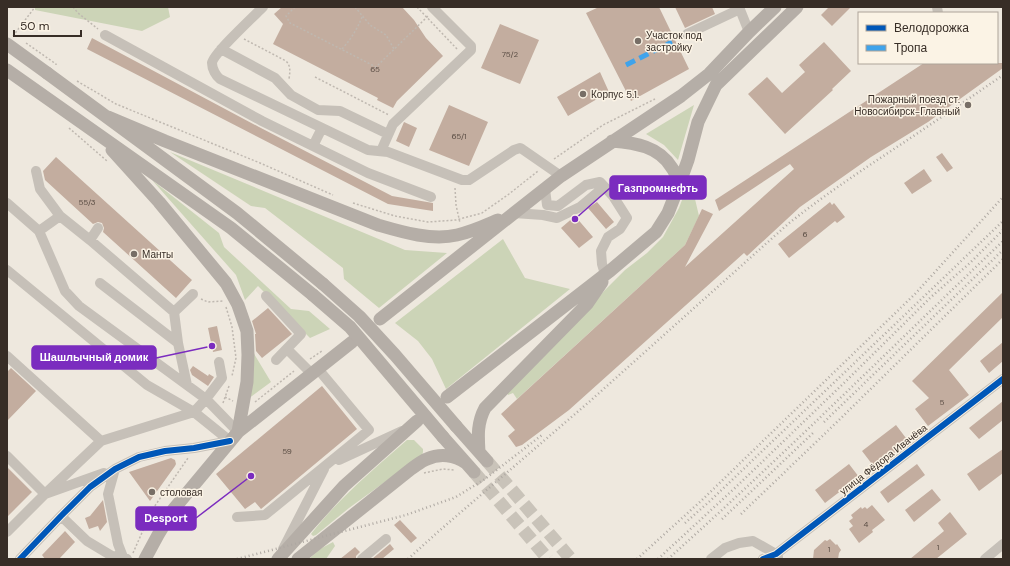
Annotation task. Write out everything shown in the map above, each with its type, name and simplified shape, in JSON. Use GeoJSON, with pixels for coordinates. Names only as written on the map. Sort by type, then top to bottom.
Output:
{"type":"FeatureCollection","features":[{"type":"Feature","properties":{"kind":"main road"},"geometry":{"type":"LineString","coordinates":[[380,319],[562,176],[681,96],[709,74],[775,7]]}},
{"type":"Feature","properties":{"kind":"main road"},"geometry":{"type":"LineString","coordinates":[[447,397],[608,272],[656,232],[668,213],[688,160],[698,122],[716,85],[797,7]]}},
{"type":"Feature","properties":{"kind":"main road"},"geometry":{"type":"LineString","coordinates":[[10,40],[108,117],[237,213],[323,284],[359,316],[395,355],[483,457],[478,438],[479,422],[485,408],[587,304],[608,272]]}},
{"type":"Feature","properties":{"kind":"main road"},"geometry":{"type":"LineString","coordinates":[[7,70],[231,228],[350,327],[470,468],[455,457],[442,455],[426,459],[411,469],[298,559]]}},
{"type":"Feature","properties":{"kind":"main road"},"geometry":{"type":"LineString","coordinates":[[108,117],[164,141],[378,225],[408,234],[441,237],[456,236],[472,231],[514,213]]}},
{"type":"Feature","properties":{"kind":"main road"},"geometry":{"type":"LineString","coordinates":[[96,132],[159,202],[226,283],[238,305],[247,331],[248,355],[247,382],[234,436]]}},
{"type":"Feature","properties":{"kind":"main road"},"geometry":{"type":"LineString","coordinates":[[612,141],[627,142],[645,146],[662,155],[673,168],[679,186]]}},
{"type":"Feature","properties":{"kind":"main road"},"geometry":{"type":"LineString","coordinates":[[145,559],[173,510],[234,436],[352,342]]}},
{"type":"Feature","properties":{"kind":"main road"},"geometry":{"type":"LineString","coordinates":[[278,559],[344,486],[414,424]]}},
{"type":"Feature","properties":{"kind":"street"},"geometry":{"type":"LineString","coordinates":[[263,7],[214,58],[212,63],[214,72],[220,79],[368,150],[388,152],[454,178],[468,180],[514,150],[520,148],[562,176]]}},
{"type":"Feature","properties":{"kind":"street"},"geometry":{"type":"LineString","coordinates":[[381,152],[392,125],[472,50],[471,46],[433,8]]}},
{"type":"Feature","properties":{"kind":"street"},"geometry":{"type":"LineString","coordinates":[[687,34],[740,8],[749,32]]}},
{"type":"Feature","properties":{"kind":"street"},"geometry":{"type":"LineString","coordinates":[[105,35],[262,121],[368,173],[431,197]]}},
{"type":"Feature","properties":{"kind":"street"},"geometry":{"type":"LineString","coordinates":[[221,49],[275,78],[291,95],[320,110],[340,111],[388,134]]}},
{"type":"Feature","properties":{"kind":"street"},"geometry":{"type":"LineString","coordinates":[[313,146],[322,128]]}},
{"type":"Feature","properties":{"kind":"street"},"geometry":{"type":"LineString","coordinates":[[36,171],[40,189],[60,216],[174,312],[178,343],[187,385]]}},
{"type":"Feature","properties":{"kind":"street"},"geometry":{"type":"LineString","coordinates":[[545,189],[547,205],[558,206],[586,185],[600,182],[613,196],[627,218],[620,229],[608,237],[601,251],[602,264],[608,272]]}},
{"type":"Feature","properties":{"kind":"street"},"geometry":{"type":"LineString","coordinates":[[514,213],[543,215],[558,218],[580,207],[604,187]]}},
{"type":"Feature","properties":{"kind":"street"},"geometry":{"type":"LineString","coordinates":[[7,203],[39,231],[65,291],[79,306],[206,399],[220,413],[234,436]]}},
{"type":"Feature","properties":{"kind":"street"},"geometry":{"type":"LineString","coordinates":[[39,231],[60,216]]}},
{"type":"Feature","properties":{"kind":"street"},"geometry":{"type":"LineString","coordinates":[[90,240],[98,228]]}},
{"type":"Feature","properties":{"kind":"street"},"geometry":{"type":"LineString","coordinates":[[7,270],[147,385],[234,436]]}},
{"type":"Feature","properties":{"kind":"street"},"geometry":{"type":"LineString","coordinates":[[100,283],[178,343]]}},
{"type":"Feature","properties":{"kind":"street"},"geometry":{"type":"LineString","coordinates":[[174,312],[195,296]]}},
{"type":"Feature","properties":{"kind":"street"},"geometry":{"type":"LineString","coordinates":[[266,296],[301,334],[276,360]]}},
{"type":"Feature","properties":{"kind":"street"},"geometry":{"type":"LineString","coordinates":[[237,517],[265,515],[369,430],[315,371],[287,349]]}},
{"type":"Feature","properties":{"kind":"street"},"geometry":{"type":"LineString","coordinates":[[7,356],[100,441]]}},
{"type":"Feature","properties":{"kind":"street"},"geometry":{"type":"LineString","coordinates":[[7,532],[100,441],[194,412],[226,379],[219,362]]}},
{"type":"Feature","properties":{"kind":"street","name":"улица Фёдора Ивачёва"},"geometry":{"type":"LineString","coordinates":[[764,559],[778,556],[1003,379]]}},
{"type":"Feature","properties":{"kind":"street"},"geometry":{"type":"LineString","coordinates":[[278,559],[325,466],[414,424]]}},
{"type":"Feature","properties":{"kind":"street"},"geometry":{"type":"LineString","coordinates":[[45,494],[115,469],[139,457],[165,451],[194,448],[234,436]]}},
{"type":"Feature","properties":{"kind":"street"},"geometry":{"type":"LineString","coordinates":[[7,456],[45,494]]}},
{"type":"Feature","properties":{"kind":"street"},"geometry":{"type":"LineString","coordinates":[[20,559],[90,487],[115,469]]}},
{"type":"Feature","properties":{"kind":"street"},"geometry":{"type":"LineString","coordinates":[[115,469],[108,494],[118,544],[128,556]]}},
{"type":"Feature","properties":{"kind":"street"},"geometry":{"type":"LineString","coordinates":[[61,516],[87,541],[112,556],[128,556]]}},
{"type":"Feature","properties":{"kind":"street"},"geometry":{"type":"LineString","coordinates":[[362,559],[386,539]]}},
{"type":"Feature","properties":{"kind":"street"},"geometry":{"type":"LineString","coordinates":[[711,559],[725,548],[739,543],[753,541],[778,556]]}},
{"type":"Feature","properties":{"kind":"street"},"geometry":{"type":"LineString","coordinates":[[984,559],[1003,544]]}},
{"type":"Feature","properties":{"kind":"path"},"geometry":{"type":"LineString","coordinates":[[10,40],[35,7]]}},
{"type":"Feature","properties":{"kind":"path"},"geometry":{"type":"LineString","coordinates":[[73,7],[78,13],[105,35]]}},
{"type":"Feature","properties":{"kind":"path"},"geometry":{"type":"LineString","coordinates":[[295,7],[286,16],[290,23],[376,67],[427,17],[433,8]]}},
{"type":"Feature","properties":{"kind":"path"},"geometry":{"type":"LineString","coordinates":[[355,7],[370,25],[386,35],[394,49]]}},
{"type":"Feature","properties":{"kind":"path"},"geometry":{"type":"LineString","coordinates":[[417,7],[460,53]]}},
{"type":"Feature","properties":{"kind":"path"},"geometry":{"type":"LineString","coordinates":[[341,50],[350,39],[363,15]]}},
{"type":"Feature","properties":{"kind":"path"},"geometry":{"type":"LineString","coordinates":[[236,35],[289,64],[288,92]]}},
{"type":"Feature","properties":{"kind":"path"},"geometry":{"type":"LineString","coordinates":[[26,43],[56,64],[51,71]]}},
{"type":"Feature","properties":{"kind":"path"},"geometry":{"type":"LineString","coordinates":[[315,78],[398,120]]}},
{"type":"Feature","properties":{"kind":"path"},"geometry":{"type":"LineString","coordinates":[[73,79],[116,104],[332,194]]}},
{"type":"Feature","properties":{"kind":"path"},"geometry":{"type":"LineString","coordinates":[[347,201],[395,216],[428,222],[459,219],[482,212],[603,125],[656,98]]}},
{"type":"Feature","properties":{"kind":"path"},"geometry":{"type":"LineString","coordinates":[[69,128],[108,162]]}},
{"type":"Feature","properties":{"kind":"path"},"geometry":{"type":"LineString","coordinates":[[454,178],[456,205],[459,219]]}},
{"type":"Feature","properties":{"kind":"path"},"geometry":{"type":"LineString","coordinates":[[195,296],[208,302],[224,301],[232,327],[236,358],[226,379],[220,413]]}},
{"type":"Feature","properties":{"kind":"path"},"geometry":{"type":"LineString","coordinates":[[128,556],[152,510],[194,448]]}},
{"type":"Feature","properties":{"kind":"green space"},"geometry":{"type":"Polygon","coordinates":[[[35,7],[168,7],[170,17],[142,31],[35,10],[35,7]]]}},
{"type":"Feature","properties":{"kind":"green space"},"geometry":{"type":"Polygon","coordinates":[[[694,105],[678,160],[664,145],[646,134],[694,105]]]}},
{"type":"Feature","properties":{"kind":"green space"},"geometry":{"type":"Polygon","coordinates":[[[170,152],[405,250],[447,253],[379,308],[344,279],[343,268],[265,208],[251,206],[170,152]]]}},
{"type":"Feature","properties":{"kind":"green space"},"geometry":{"type":"Polygon","coordinates":[[[152,180],[219,233],[224,247],[291,309],[309,311],[330,329],[310,338],[258,286],[245,300],[236,275],[152,180]]]}},
{"type":"Feature","properties":{"kind":"green space"},"geometry":{"type":"Polygon","coordinates":[[[693,181],[697,183],[695,199],[699,216],[685,245],[517,399],[513,393],[508,395],[507,391],[575,324],[605,290],[625,270],[647,253],[663,237],[679,208],[688,184],[693,181]]]}},
{"type":"Feature","properties":{"kind":"green space"},"geometry":{"type":"Polygon","coordinates":[[[503,239],[525,278],[570,289],[446,389],[432,359],[418,341],[395,323],[503,239]]]}},
{"type":"Feature","properties":{"kind":"green space"},"geometry":{"type":"Polygon","coordinates":[[[253,352],[271,382],[248,399],[253,352]]]}},
{"type":"Feature","properties":{"kind":"green space"},"geometry":{"type":"Polygon","coordinates":[[[407,440],[414,440],[423,449],[422,455],[349,508],[316,535],[313,536],[311,534],[345,496],[407,440]]]}},
{"type":"Feature","properties":{"kind":"green space"},"geometry":{"type":"Polygon","coordinates":[[[333,542],[335,546],[326,559],[309,559],[320,549],[333,542]]]}},
{"type":"Feature","properties":{"kind":"building"},"geometry":{"type":"Polygon","coordinates":[[[282,7],[402,7],[414,20],[426,38],[443,56],[397,101],[393,108],[377,100],[378,98],[273,44],[283,24],[274,14],[282,7]]]}},
{"type":"Feature","properties":{"kind":"building","name":"Участок под застройку"},"geometry":{"type":"Polygon","coordinates":[[[599,7],[659,7],[689,69],[631,101],[586,13],[599,7]]]}},
{"type":"Feature","properties":{"kind":"building"},"geometry":{"type":"Polygon","coordinates":[[[675,7],[712,7],[715,14],[685,28],[675,7]]]}},
{"type":"Feature","properties":{"kind":"building"},"geometry":{"type":"Polygon","coordinates":[[[829,7],[851,7],[832,26],[821,15],[829,7]]]}},
{"type":"Feature","properties":{"kind":"building"},"geometry":{"type":"Polygon","coordinates":[[[500,24],[539,40],[520,84],[481,68],[500,24]]]}},
{"type":"Feature","properties":{"kind":"building"},"geometry":{"type":"Polygon","coordinates":[[[92,38],[392,196],[433,203],[433,211],[388,204],[87,49],[92,38]]]}},
{"type":"Feature","properties":{"kind":"building"},"geometry":{"type":"Polygon","coordinates":[[[824,42],[851,71],[832,89],[833,90],[785,134],[748,94],[767,77],[782,93],[805,72],[799,65],[824,42]]]}},
{"type":"Feature","properties":{"kind":"building"},"geometry":{"type":"Polygon","coordinates":[[[1003,63],[1003,68],[928,122],[871,157],[800,207],[747,256],[744,253],[569,410],[522,445],[516,447],[508,436],[515,430],[501,414],[685,245],[702,209],[713,214],[685,267],[794,169],[790,164],[719,211],[715,200],[922,64],[1003,63]]]}},
{"type":"Feature","properties":{"kind":"building","name":"Корпус 5.1."},"geometry":{"type":"Polygon","coordinates":[[[600,72],[609,92],[568,116],[557,97],[600,72]]]}},
{"type":"Feature","properties":{"kind":"building"},"geometry":{"type":"Polygon","coordinates":[[[449,105],[488,122],[469,166],[429,150],[449,105]]]}},
{"type":"Feature","properties":{"kind":"building"},"geometry":{"type":"Polygon","coordinates":[[[404,122],[417,128],[409,147],[396,141],[404,122]]]}},
{"type":"Feature","properties":{"kind":"building"},"geometry":{"type":"Polygon","coordinates":[[[942,153],[953,168],[947,172],[936,157],[942,153]]]}},
{"type":"Feature","properties":{"kind":"building"},"geometry":{"type":"Polygon","coordinates":[[[56,157],[192,280],[176,298],[103,232],[104,228],[102,223],[98,222],[93,224],[45,180],[43,171],[56,157]]]}},
{"type":"Feature","properties":{"kind":"building"},"geometry":{"type":"Polygon","coordinates":[[[924,169],[932,181],[912,194],[904,183],[924,169]]]}},
{"type":"Feature","properties":{"kind":"building"},"geometry":{"type":"Polygon","coordinates":[[[597,202],[614,222],[606,229],[588,208],[597,202]]]}},
{"type":"Feature","properties":{"kind":"building"},"geometry":{"type":"Polygon","coordinates":[[[830,202],[832,205],[834,203],[845,217],[837,223],[835,221],[789,258],[778,244],[830,202]]]}},
{"type":"Feature","properties":{"kind":"building"},"geometry":{"type":"Polygon","coordinates":[[[575,216],[593,237],[579,248],[561,228],[575,216]]]}},
{"type":"Feature","properties":{"kind":"building"},"geometry":{"type":"Polygon","coordinates":[[[1003,292],[1003,317],[949,370],[969,395],[928,426],[915,409],[929,398],[912,381],[1003,292]]]}},
{"type":"Feature","properties":{"kind":"building"},"geometry":{"type":"Polygon","coordinates":[[[268,308],[292,334],[262,358],[256,351],[256,334],[252,321],[268,308]]]}},
{"type":"Feature","properties":{"kind":"building"},"geometry":{"type":"Polygon","coordinates":[[[217,326],[222,350],[213,352],[208,328],[217,326]]]}},
{"type":"Feature","properties":{"kind":"building"},"geometry":{"type":"Polygon","coordinates":[[[1003,342],[1003,361],[989,373],[980,361],[1003,342]]]}},
{"type":"Feature","properties":{"kind":"building"},"geometry":{"type":"Polygon","coordinates":[[[193,366],[208,376],[209,374],[214,377],[208,386],[192,375],[190,370],[193,366]]]}},
{"type":"Feature","properties":{"kind":"building"},"geometry":{"type":"Polygon","coordinates":[[[11,368],[36,391],[7,421],[7,372],[11,368]]]}},
{"type":"Feature","properties":{"kind":"building"},"geometry":{"type":"Polygon","coordinates":[[[322,386],[357,429],[261,509],[255,502],[245,509],[216,474],[322,386]]]}},
{"type":"Feature","properties":{"kind":"building"},"geometry":{"type":"Polygon","coordinates":[[[1003,401],[1003,420],[979,439],[969,428],[1003,401]]]}},
{"type":"Feature","properties":{"kind":"building"},"geometry":{"type":"Polygon","coordinates":[[[896,425],[909,442],[875,468],[862,451],[896,425]]]}},
{"type":"Feature","properties":{"kind":"building"},"geometry":{"type":"Polygon","coordinates":[[[1003,449],[1003,473],[979,491],[967,474],[1003,449]]]}},
{"type":"Feature","properties":{"kind":"building"},"geometry":{"type":"Polygon","coordinates":[[[171,458],[175,460],[176,464],[150,501],[129,472],[171,458]]]}},
{"type":"Feature","properties":{"kind":"building"},"geometry":{"type":"Polygon","coordinates":[[[849,464],[859,477],[825,503],[815,490],[849,464]]]}},
{"type":"Feature","properties":{"kind":"building"},"geometry":{"type":"Polygon","coordinates":[[[917,464],[925,475],[888,503],[880,492],[917,464]]]}},
{"type":"Feature","properties":{"kind":"building"},"geometry":{"type":"Polygon","coordinates":[[[7,467],[32,492],[7,517],[7,467]]]}},
{"type":"Feature","properties":{"kind":"building"},"geometry":{"type":"Polygon","coordinates":[[[932,489],[941,500],[914,522],[905,510],[932,489]]]}},
{"type":"Feature","properties":{"kind":"building"},"geometry":{"type":"Polygon","coordinates":[[[103,500],[107,522],[100,531],[98,526],[89,529],[85,518],[90,516],[103,500]]]}},
{"type":"Feature","properties":{"kind":"building"},"geometry":{"type":"Polygon","coordinates":[[[872,505],[885,520],[859,543],[849,529],[853,526],[849,521],[853,518],[851,515],[861,507],[862,509],[865,507],[867,509],[872,505]]]}},
{"type":"Feature","properties":{"kind":"building"},"geometry":{"type":"Polygon","coordinates":[[[950,512],[967,534],[936,559],[910,559],[944,531],[938,523],[950,512]]]}},
{"type":"Feature","properties":{"kind":"building"},"geometry":{"type":"Polygon","coordinates":[[[400,520],[417,538],[411,543],[394,525],[400,520]]]}},
{"type":"Feature","properties":{"kind":"building"},"geometry":{"type":"Polygon","coordinates":[[[65,531],[75,542],[59,559],[45,559],[42,555],[65,531]]]}},
{"type":"Feature","properties":{"kind":"building"},"geometry":{"type":"Polygon","coordinates":[[[830,539],[836,545],[837,544],[841,550],[838,559],[813,559],[814,550],[825,540],[827,541],[830,539]]]}},
{"type":"Feature","properties":{"kind":"building"},"geometry":{"type":"Polygon","coordinates":[[[390,544],[394,549],[382,559],[372,559],[390,544]]]}},
{"type":"Feature","properties":{"kind":"building"},"geometry":{"type":"Polygon","coordinates":[[[355,547],[360,552],[356,556],[356,559],[340,559],[355,547]]]}},
{"type":"Feature","properties":{"kind":"tunnel"},"geometry":{"type":"LineString","coordinates":[[487,461],[571,559]]}},
{"type":"Feature","properties":{"kind":"tunnel"},"geometry":{"type":"LineString","coordinates":[[474,472],[548,559]]}},
{"type":"Feature","properties":{"kind":"railway"},"geometry":{"type":"LineString","coordinates":[[408,559],[589,402],[788,224],[849,179],[1003,75]]}},
{"type":"Feature","properties":{"kind":"railway"},"geometry":{"type":"LineString","coordinates":[[637,559],[702,500],[915,294],[1003,197]]}},
{"type":"Feature","properties":{"kind":"railway"},"geometry":{"type":"LineString","coordinates":[[685,523],[710,501],[1003,221]]}},
{"type":"Feature","properties":{"kind":"railway"},"geometry":{"type":"LineString","coordinates":[[658,559],[736,487],[931,297],[970,263],[1003,230]]}},
{"type":"Feature","properties":{"kind":"railway"},"geometry":{"type":"LineString","coordinates":[[668,559],[795,441],[1003,241]]}},
{"type":"Feature","properties":{"kind":"railway"},"geometry":{"type":"LineString","coordinates":[[824,422],[1003,250]]}},
{"type":"Feature","properties":{"kind":"railway"},"geometry":{"type":"LineString","coordinates":[[741,514],[1003,259]]}},
{"type":"Feature","properties":{"kind":"railway"},"geometry":{"type":"LineString","coordinates":[[722,519],[813,433]]}},
{"type":"Feature","properties":{"kind":"railway"},"geometry":{"type":"LineString","coordinates":[[237,559],[406,515],[456,497],[485,479],[542,435]]}},
{"type":"Feature","properties":{"kind":"marked path"},"geometry":{"type":"LineString","coordinates":[[626,65],[672,42]]}},
{"type":"Feature","properties":{"kind":"cycle path"},"geometry":{"type":"LineString","coordinates":[[763,559],[776,554],[1003,379]]}},
{"type":"Feature","properties":{"kind":"cycle path"},"geometry":{"type":"LineString","coordinates":[[20,559],[90,487],[115,469],[139,457],[165,451],[194,448],[230,441]]}},
{"type":"Feature","properties":{"kind":"place","name":"Участок под застройку"},"geometry":{"type":"Point","coordinates":[638,41]}},
{"type":"Feature","properties":{"kind":"place","name":"Корпус 5.1."},"geometry":{"type":"Point","coordinates":[583,94]}},
{"type":"Feature","properties":{"kind":"place","name":"Пожарный поезд ст. Новосибирск-Главный"},"geometry":{"type":"Point","coordinates":[968,105]}},
{"type":"Feature","properties":{"kind":"place","name":"Газпромнефть"},"geometry":{"type":"Point","coordinates":[575,219]}},
{"type":"Feature","properties":{"kind":"place","name":"Манты"},"geometry":{"type":"Point","coordinates":[134,254]}},
{"type":"Feature","properties":{"kind":"place","name":"Шашлычный домик"},"geometry":{"type":"Point","coordinates":[212,346]}},
{"type":"Feature","properties":{"kind":"place","name":"Desport"},"geometry":{"type":"Point","coordinates":[251,476]}},
{"type":"Feature","properties":{"kind":"place","name":"столовая"},"geometry":{"type":"Point","coordinates":[152,492]}}]}
